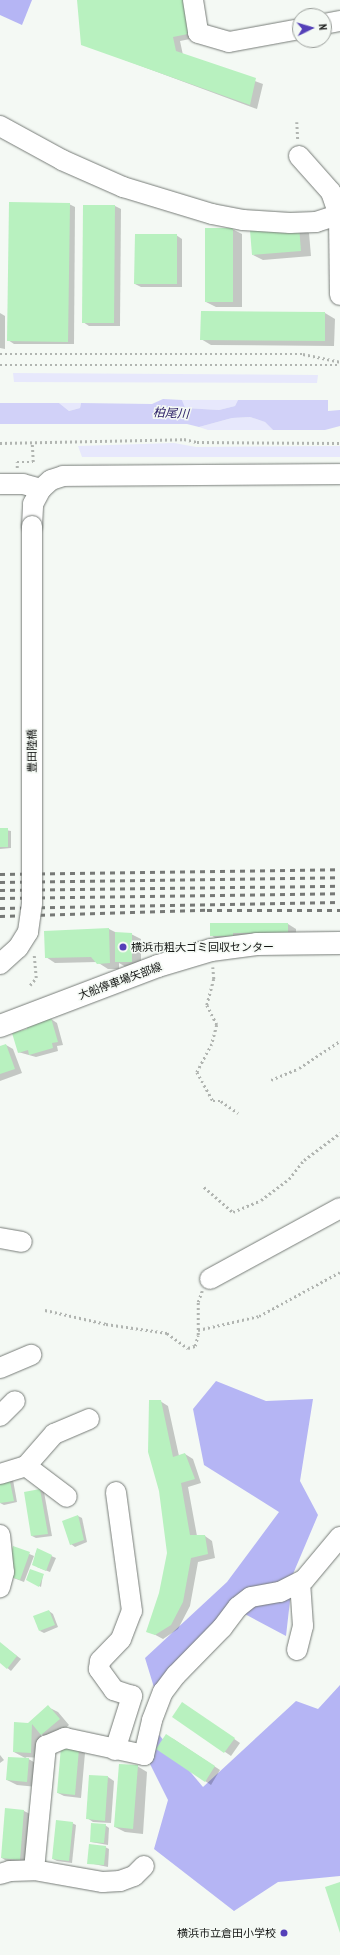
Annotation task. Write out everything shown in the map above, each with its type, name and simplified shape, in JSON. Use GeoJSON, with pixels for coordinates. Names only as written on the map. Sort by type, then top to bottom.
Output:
{"type":"FeatureCollection","features":[{"type":"Feature","properties":{"kind":"main road","name":"大船停車場矢部線"},"geometry":{"type":"LineString","coordinates":[[0,1026],[158,966],[211,950],[257,944],[340,943]]}},
{"type":"Feature","properties":{"kind":"street"},"geometry":{"type":"LineString","coordinates":[[194,0],[198,33],[229,42],[292,30]]}},
{"type":"Feature","properties":{"kind":"street"},"geometry":{"type":"LineString","coordinates":[[0,126],[62,160],[123,187],[212,214],[243,220],[290,223],[316,222],[340,215]]}},
{"type":"Feature","properties":{"kind":"street"},"geometry":{"type":"LineString","coordinates":[[299,156],[331,192],[340,215],[340,295]]}},
{"type":"Feature","properties":{"kind":"street"},"geometry":{"type":"LineString","coordinates":[[0,484],[23,484],[41,489],[51,480],[78,474],[340,474]]}},
{"type":"Feature","properties":{"kind":"street","name":"豊田陸橋"},"geometry":{"type":"LineString","coordinates":[[0,964],[18,948],[28,932],[32,904],[32,526],[34,504],[41,489]]}},
{"type":"Feature","properties":{"kind":"street"},"geometry":{"type":"LineString","coordinates":[[210,1279],[340,1208]]}},
{"type":"Feature","properties":{"kind":"street"},"geometry":{"type":"LineString","coordinates":[[0,1238],[22,1242]]}},
{"type":"Feature","properties":{"kind":"street"},"geometry":{"type":"LineString","coordinates":[[0,1368],[31,1355]]}},
{"type":"Feature","properties":{"kind":"street"},"geometry":{"type":"LineString","coordinates":[[0,1416],[15,1401]]}},
{"type":"Feature","properties":{"kind":"street"},"geometry":{"type":"LineString","coordinates":[[0,1474],[26,1466],[54,1434],[89,1419]]}},
{"type":"Feature","properties":{"kind":"street"},"geometry":{"type":"LineString","coordinates":[[26,1466],[67,1497]]}},
{"type":"Feature","properties":{"kind":"street"},"geometry":{"type":"LineString","coordinates":[[114,1750],[132,1696],[114,1690],[99,1669],[100,1661],[121,1640],[132,1611],[116,1492]]}},
{"type":"Feature","properties":{"kind":"street"},"geometry":{"type":"LineString","coordinates":[[0,1535],[4,1572],[0,1588]]}},
{"type":"Feature","properties":{"kind":"street"},"geometry":{"type":"LineString","coordinates":[[34,1870],[46,1746],[65,1738],[114,1750],[144,1755],[152,1720],[163,1692],[176,1675],[251,1597],[280,1592],[304,1580],[340,1537]]}},
{"type":"Feature","properties":{"kind":"street"},"geometry":{"type":"LineString","coordinates":[[296,1650],[303,1626],[300,1582]]}},
{"type":"Feature","properties":{"kind":"street"},"geometry":{"type":"LineString","coordinates":[[0,1874],[10,1871],[34,1870],[103,1882],[120,1881],[134,1876],[144,1866]]}},
{"type":"Feature","properties":{"kind":"path"},"geometry":{"type":"LineString","coordinates":[[0,354],[303,354],[340,362]]}},
{"type":"Feature","properties":{"kind":"path"},"geometry":{"type":"LineString","coordinates":[[0,365],[340,365]]}},
{"type":"Feature","properties":{"kind":"path"},"geometry":{"type":"LineString","coordinates":[[0,443],[184,439],[205,442],[340,443]]}},
{"type":"Feature","properties":{"kind":"path"},"geometry":{"type":"LineString","coordinates":[[17,468],[17,462],[33,462],[32,442]]}},
{"type":"Feature","properties":{"kind":"path"},"geometry":{"type":"LineString","coordinates":[[211,950],[214,979],[207,1005],[217,1025],[212,1044],[197,1072],[213,1101],[220,1101],[238,1113]]}},
{"type":"Feature","properties":{"kind":"path"},"geometry":{"type":"LineString","coordinates":[[30,985],[36,978],[34,951]]}},
{"type":"Feature","properties":{"kind":"path"},"geometry":{"type":"LineString","coordinates":[[271,1080],[299,1068],[340,1041]]}},
{"type":"Feature","properties":{"kind":"path"},"geometry":{"type":"LineString","coordinates":[[204,1187],[233,1212],[261,1200],[288,1179],[304,1160],[340,1133]]}},
{"type":"Feature","properties":{"kind":"path"},"geometry":{"type":"LineString","coordinates":[[198,1330],[258,1316],[340,1272]]}},
{"type":"Feature","properties":{"kind":"path"},"geometry":{"type":"LineString","coordinates":[[45,1310],[106,1324],[167,1333],[188,1348],[195,1346],[198,1330],[198,1302],[210,1279]]}},
{"type":"Feature","properties":{"kind":"shaded area"},"geometry":{"type":"Polygon","coordinates":[[[0,0],[32,0],[22,25],[0,15],[0,0]]]}},
{"type":"Feature","properties":{"kind":"shaded area"},"geometry":{"type":"Polygon","coordinates":[[[13,373],[318,375],[317,383],[14,382],[13,373]]]}},
{"type":"Feature","properties":{"kind":"shaded area"},"geometry":{"type":"Polygon","coordinates":[[[182,400],[238,400],[235,406],[219,410],[184,408],[182,400]]]}},
{"type":"Feature","properties":{"kind":"shaded area"},"geometry":{"type":"Polygon","coordinates":[[[59,403],[81,403],[80,408],[69,411],[59,403]]]}},
{"type":"Feature","properties":{"kind":"shaded area"},"geometry":{"type":"Polygon","coordinates":[[[250,417],[265,422],[273,430],[208,430],[199,427],[232,418],[250,417]]]}},
{"type":"Feature","properties":{"kind":"shaded area"},"geometry":{"type":"Polygon","coordinates":[[[174,443],[196,447],[340,446],[340,457],[82,457],[78,446],[174,443]]]}},
{"type":"Feature","properties":{"kind":"shaded area"},"geometry":{"type":"Polygon","coordinates":[[[216,1381],[266,1401],[313,1399],[300,1481],[318,1515],[293,1574],[286,1636],[243,1613],[156,1694],[145,1658],[227,1582],[279,1512],[204,1465],[193,1409],[216,1381]]]}},
{"type":"Feature","properties":{"kind":"shaded area"},"geometry":{"type":"Polygon","coordinates":[[[340,1685],[340,1876],[278,1882],[234,1911],[154,1849],[168,1800],[149,1762],[155,1730],[203,1787],[296,1701],[318,1709],[340,1685]]]}},
{"type":"Feature","properties":{"kind":"water","name":"柏尾川"},"geometry":{"type":"Polygon","coordinates":[[[163,399],[182,400],[185,408],[219,410],[235,406],[238,400],[328,400],[328,411],[340,410],[340,426],[325,430],[273,430],[265,422],[250,417],[232,418],[199,427],[187,424],[0,424],[0,403],[59,403],[69,411],[80,408],[81,403],[152,404],[163,399]]]}},
{"type":"Feature","properties":{"kind":"building"},"geometry":{"type":"Polygon","coordinates":[[[77,0],[184,0],[188,34],[173,37],[176,51],[256,78],[250,105],[81,45],[77,0]]]}},
{"type":"Feature","properties":{"kind":"building"},"geometry":{"type":"Polygon","coordinates":[[[9,202],[70,203],[68,342],[7,341],[9,202]]]}},
{"type":"Feature","properties":{"kind":"building"},"geometry":{"type":"Polygon","coordinates":[[[83,205],[115,205],[114,323],[82,323],[83,205]]]}},
{"type":"Feature","properties":{"kind":"building"},"geometry":{"type":"Polygon","coordinates":[[[299,226],[301,251],[252,255],[250,230],[299,226]]]}},
{"type":"Feature","properties":{"kind":"building"},"geometry":{"type":"Polygon","coordinates":[[[205,228],[233,228],[233,302],[205,302],[205,228]]]}},
{"type":"Feature","properties":{"kind":"building"},"geometry":{"type":"Polygon","coordinates":[[[135,234],[177,234],[177,284],[134,284],[135,234]]]}},
{"type":"Feature","properties":{"kind":"building"},"geometry":{"type":"Polygon","coordinates":[[[201,311],[325,312],[325,341],[200,340],[201,311]]]}},
{"type":"Feature","properties":{"kind":"building"},"geometry":{"type":"Polygon","coordinates":[[[0,828],[8,828],[8,847],[0,847],[0,828]]]}},
{"type":"Feature","properties":{"kind":"building"},"geometry":{"type":"Polygon","coordinates":[[[210,923],[288,923],[288,933],[233,933],[233,936],[210,936],[210,923]]]}},
{"type":"Feature","properties":{"kind":"building"},"geometry":{"type":"Polygon","coordinates":[[[109,928],[110,963],[97,964],[91,957],[45,958],[44,931],[109,928]]]}},
{"type":"Feature","properties":{"kind":"building","name":"横浜市粗大ゴミ回収センター"},"geometry":{"type":"Polygon","coordinates":[[[115,932],[132,933],[132,962],[115,962],[115,932]]]}},
{"type":"Feature","properties":{"kind":"building"},"geometry":{"type":"Polygon","coordinates":[[[51,1018],[58,1042],[52,1043],[53,1048],[29,1055],[28,1050],[18,1053],[12,1033],[27,1029],[26,1025],[51,1018]]]}},
{"type":"Feature","properties":{"kind":"building"},"geometry":{"type":"Polygon","coordinates":[[[6,1044],[15,1069],[0,1074],[0,1046],[6,1044]]]}},
{"type":"Feature","properties":{"kind":"building"},"geometry":{"type":"Polygon","coordinates":[[[149,1400],[161,1400],[173,1457],[185,1453],[195,1479],[181,1483],[190,1535],[205,1535],[208,1554],[191,1558],[183,1602],[171,1625],[155,1635],[146,1632],[159,1593],[167,1553],[159,1491],[148,1452],[149,1400]]]}},
{"type":"Feature","properties":{"kind":"building"},"geometry":{"type":"Polygon","coordinates":[[[9,1477],[14,1501],[0,1503],[0,1478],[9,1477]]]}},
{"type":"Feature","properties":{"kind":"building"},"geometry":{"type":"Polygon","coordinates":[[[40,1489],[48,1534],[31,1536],[24,1492],[40,1489]]]}},
{"type":"Feature","properties":{"kind":"building"},"geometry":{"type":"Polygon","coordinates":[[[78,1515],[84,1540],[70,1545],[62,1521],[78,1515]]]}},
{"type":"Feature","properties":{"kind":"building"},"geometry":{"type":"Polygon","coordinates":[[[13,1546],[30,1552],[20,1580],[6,1575],[13,1546]]]}},
{"type":"Feature","properties":{"kind":"building"},"geometry":{"type":"Polygon","coordinates":[[[37,1548],[52,1555],[46,1571],[32,1565],[37,1548]]]}},
{"type":"Feature","properties":{"kind":"building"},"geometry":{"type":"Polygon","coordinates":[[[30,1569],[44,1574],[39,1587],[26,1580],[30,1569]]]}},
{"type":"Feature","properties":{"kind":"building"},"geometry":{"type":"Polygon","coordinates":[[[49,1610],[55,1625],[39,1631],[33,1616],[49,1610]]]}},
{"type":"Feature","properties":{"kind":"building"},"geometry":{"type":"Polygon","coordinates":[[[0,1642],[17,1656],[7,1669],[0,1663],[0,1642]]]}},
{"type":"Feature","properties":{"kind":"building"},"geometry":{"type":"Polygon","coordinates":[[[182,1702],[235,1738],[224,1753],[172,1717],[182,1702]]]}},
{"type":"Feature","properties":{"kind":"building"},"geometry":{"type":"Polygon","coordinates":[[[48,1705],[60,1719],[41,1735],[32,1724],[31,1753],[13,1752],[14,1722],[28,1723],[48,1705]]]}},
{"type":"Feature","properties":{"kind":"building"},"geometry":{"type":"Polygon","coordinates":[[[166,1734],[215,1766],[205,1782],[156,1749],[166,1734]]]}},
{"type":"Feature","properties":{"kind":"building"},"geometry":{"type":"Polygon","coordinates":[[[61,1747],[79,1749],[75,1795],[57,1793],[61,1747]]]}},
{"type":"Feature","properties":{"kind":"building"},"geometry":{"type":"Polygon","coordinates":[[[8,1757],[29,1758],[27,1782],[6,1780],[8,1757]]]}},
{"type":"Feature","properties":{"kind":"building"},"geometry":{"type":"Polygon","coordinates":[[[119,1764],[138,1765],[133,1829],[114,1827],[119,1764]]]}},
{"type":"Feature","properties":{"kind":"building"},"geometry":{"type":"Polygon","coordinates":[[[89,1775],[108,1776],[105,1821],[86,1819],[89,1775]]]}},
{"type":"Feature","properties":{"kind":"building"},"geometry":{"type":"Polygon","coordinates":[[[5,1808],[24,1810],[20,1860],[1,1858],[5,1808]]]}},
{"type":"Feature","properties":{"kind":"building"},"geometry":{"type":"Polygon","coordinates":[[[56,1820],[73,1822],[69,1861],[52,1859],[56,1820]]]}},
{"type":"Feature","properties":{"kind":"building"},"geometry":{"type":"Polygon","coordinates":[[[91,1823],[106,1824],[104,1843],[90,1842],[91,1823]]]}},
{"type":"Feature","properties":{"kind":"building"},"geometry":{"type":"Polygon","coordinates":[[[89,1844],[106,1846],[104,1865],[87,1864],[89,1844]]]}},
{"type":"Feature","properties":{"kind":"building"},"geometry":{"type":"Polygon","coordinates":[[[340,1882],[340,1933],[325,1887],[340,1882]]]}},
{"type":"Feature","properties":{"kind":"railway"},"geometry":{"type":"LineString","coordinates":[[0,874],[340,869]]}},
{"type":"Feature","properties":{"kind":"railway"},"geometry":{"type":"LineString","coordinates":[[0,882],[340,877]]}},
{"type":"Feature","properties":{"kind":"railway"},"geometry":{"type":"LineString","coordinates":[[0,890],[340,886]]}},
{"type":"Feature","properties":{"kind":"railway"},"geometry":{"type":"LineString","coordinates":[[0,898],[340,893]]}},
{"type":"Feature","properties":{"kind":"railway"},"geometry":{"type":"LineString","coordinates":[[0,908],[340,902]]}},
{"type":"Feature","properties":{"kind":"railway"},"geometry":{"type":"LineString","coordinates":[[0,916],[207,910],[340,910]]}},
{"type":"Feature","properties":{"kind":"place","name":"横浜市粗大ゴミ回収センター"},"geometry":{"type":"Point","coordinates":[123,947]}},
{"type":"Feature","properties":{"kind":"place","name":"横浜市立倉田小学校"},"geometry":{"type":"Point","coordinates":[284,1933]}}]}
